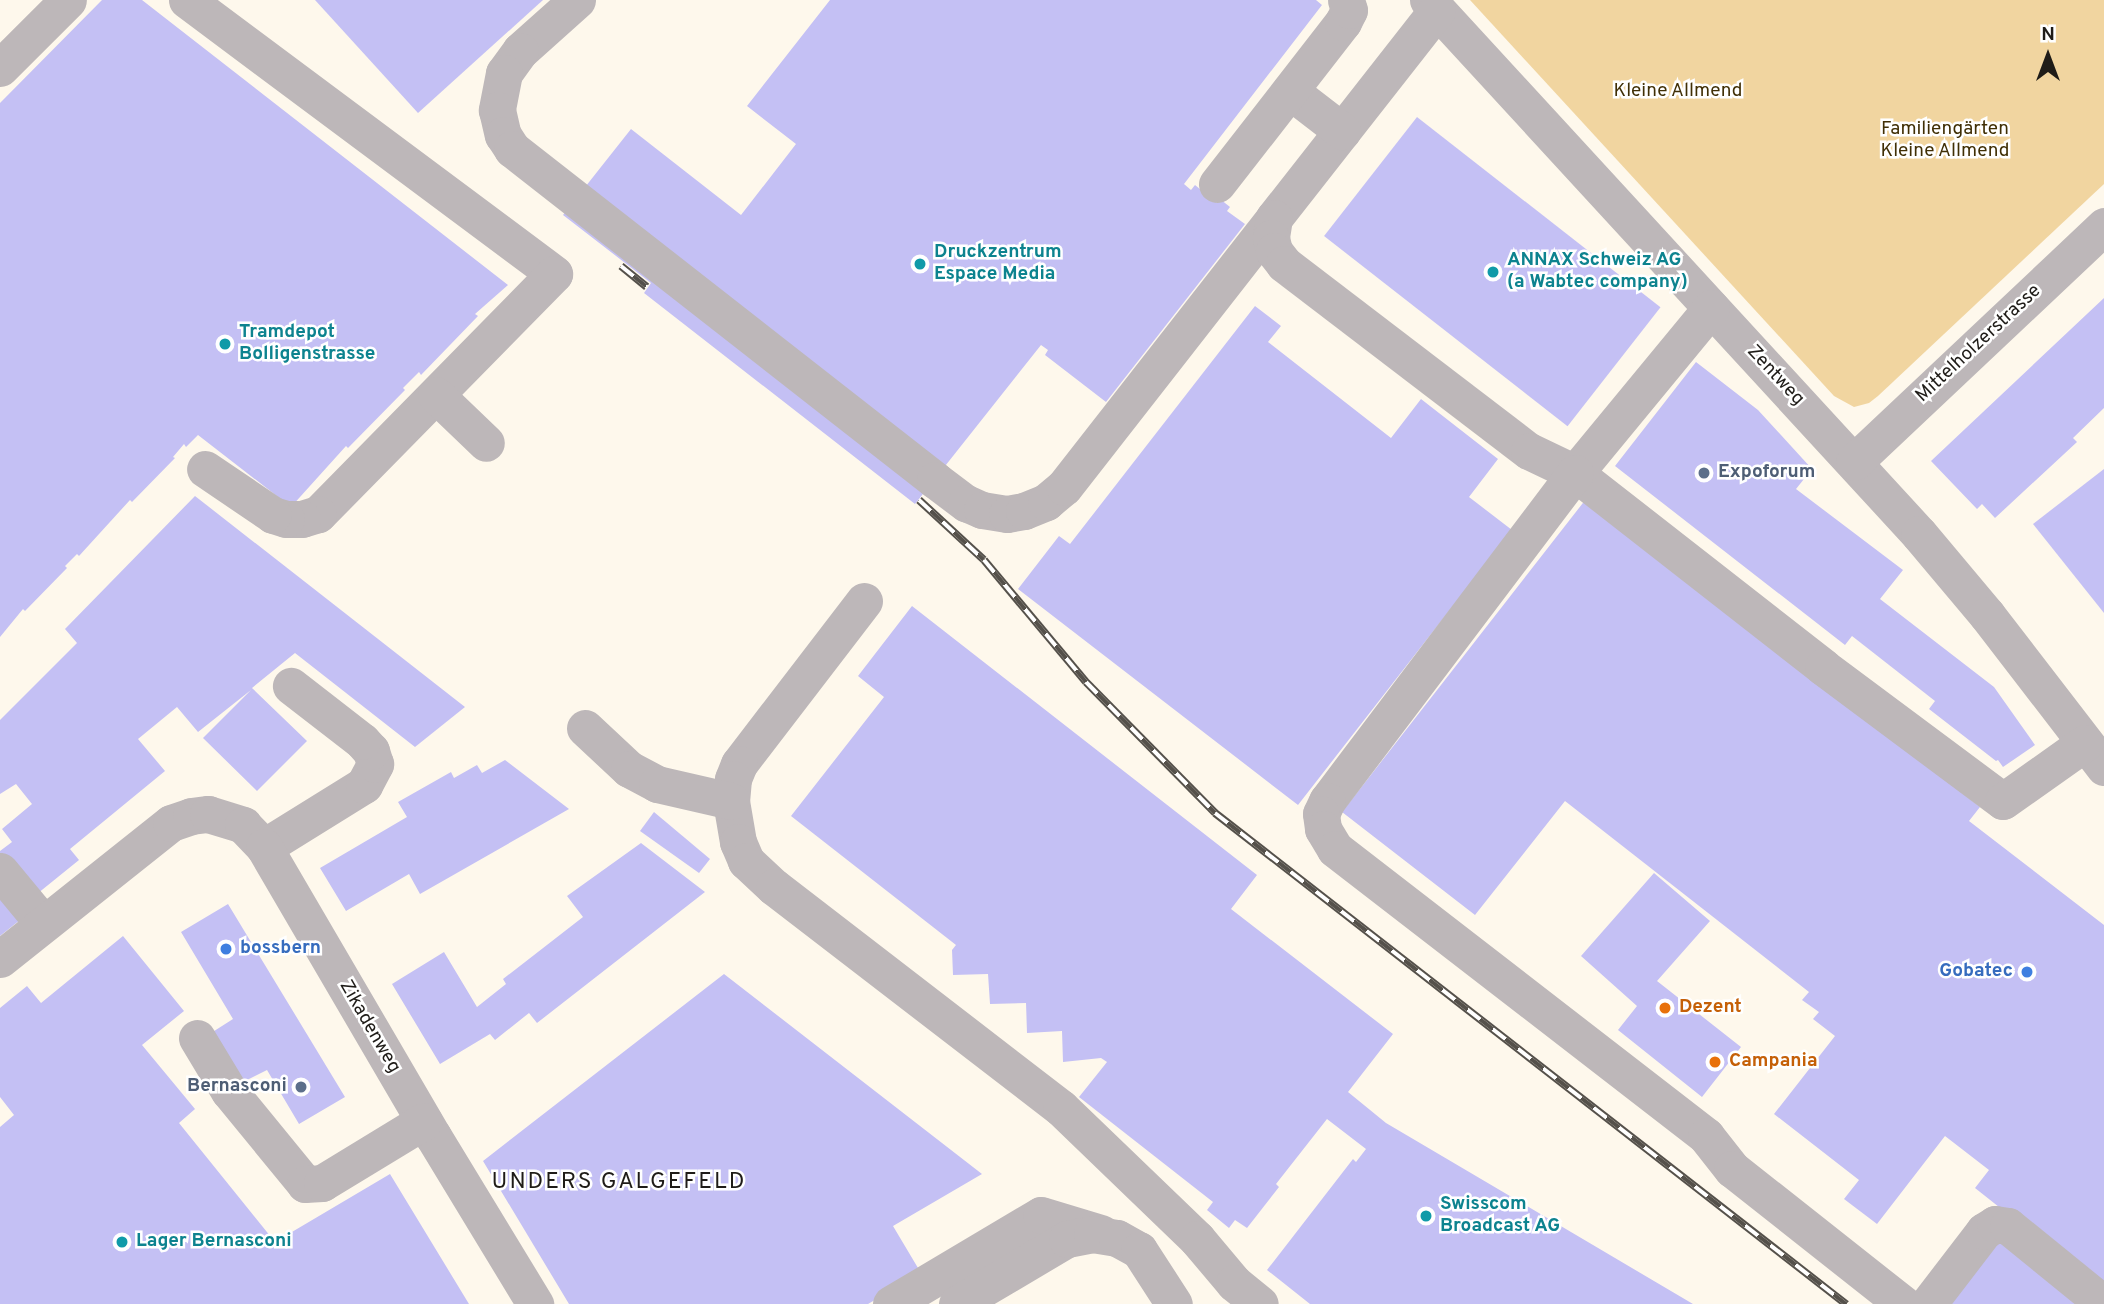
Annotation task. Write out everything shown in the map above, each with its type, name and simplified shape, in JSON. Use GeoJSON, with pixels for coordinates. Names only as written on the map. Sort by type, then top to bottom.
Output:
{"type":"FeatureCollection","features":[{"type":"Feature","properties":{"kind":"street"},"geometry":{"type":"LineString","coordinates":[[0,68],[68,0]]}},
{"type":"Feature","properties":{"kind":"street"},"geometry":{"type":"LineString","coordinates":[[187,0],[554,274],[318,514],[302,519],[273,515],[205,469]]}},
{"type":"Feature","properties":{"kind":"street"},"geometry":{"type":"LineString","coordinates":[[577,0],[520,51],[504,73],[497,110],[501,130],[512,149],[935,480],[977,508],[1007,514],[1024,511],[1046,502],[1064,487],[1342,131],[1433,5]]}},
{"type":"Feature","properties":{"kind":"street"},"geometry":{"type":"LineString","coordinates":[[1217,184],[1346,18],[1349,10],[1346,0]]}},
{"type":"Feature","properties":{"kind":"street","name":"Zentweg"},"geometry":{"type":"LineString","coordinates":[[1433,5],[1854,462],[1987,615],[2095,755]]}},
{"type":"Feature","properties":{"kind":"street"},"geometry":{"type":"LineString","coordinates":[[1290,91],[1342,131]]}},
{"type":"Feature","properties":{"kind":"street"},"geometry":{"type":"LineString","coordinates":[[1274,218],[1270,238],[1284,264],[1530,451],[1575,473],[1824,667],[2003,801],[2095,755]]}},
{"type":"Feature","properties":{"kind":"street","name":"Mittelholzerstrasse"},"geometry":{"type":"LineString","coordinates":[[1854,462],[2104,226]]}},
{"type":"Feature","properties":{"kind":"street"},"geometry":{"type":"LineString","coordinates":[[1711,308],[1575,473],[1327,801],[1321,814],[1325,836],[1335,849],[1706,1136],[1732,1170],[1903,1304]]}},
{"type":"Feature","properties":{"kind":"street"},"geometry":{"type":"LineString","coordinates":[[436,395],[486,443]]}},
{"type":"Feature","properties":{"kind":"street"},"geometry":{"type":"LineString","coordinates":[[864,601],[739,764],[733,779],[731,801],[738,842],[747,861],[766,881],[1061,1108],[1197,1239],[1234,1283],[1260,1304]]}},
{"type":"Feature","properties":{"kind":"street"},"geometry":{"type":"LineString","coordinates":[[264,847],[364,785],[374,764],[371,751],[362,741],[291,686]]}},
{"type":"Feature","properties":{"kind":"street"},"geometry":{"type":"LineString","coordinates":[[585,729],[629,769],[657,785],[731,801]]}},
{"type":"Feature","properties":{"kind":"street","name":"Zikadenweg"},"geometry":{"type":"LineString","coordinates":[[0,959],[162,829],[181,818],[208,814],[229,818],[252,832],[264,847],[424,1121],[535,1304]]}},
{"type":"Feature","properties":{"kind":"street"},"geometry":{"type":"LineString","coordinates":[[0,871],[43,923]]}},
{"type":"Feature","properties":{"kind":"street"},"geometry":{"type":"LineString","coordinates":[[197,1038],[229,1091],[305,1184],[322,1183],[424,1121]]}},
{"type":"Feature","properties":{"kind":"street"},"geometry":{"type":"LineString","coordinates":[[891,1304],[1041,1215],[1112,1236],[1139,1250],[1174,1304]]}},
{"type":"Feature","properties":{"kind":"street"},"geometry":{"type":"LineString","coordinates":[[1928,1304],[1984,1231],[1995,1224],[2008,1226],[2104,1304]]}},
{"type":"Feature","properties":{"kind":"street"},"geometry":{"type":"LineString","coordinates":[[957,1304],[1067,1239],[1092,1234],[1112,1236]]}},
{"type":"Feature","properties":{"kind":"green space","name":"Familiengärten Kleine Allmend"},"geometry":{"type":"Polygon","coordinates":[[[1470,0],[2104,0],[2104,184],[1878,396],[1869,403],[1854,407],[1834,396],[1470,0]]]}},
{"type":"Feature","properties":{"kind":"building","name":"Tramdepot Bolligenstrasse"},"geometry":{"type":"Polygon","coordinates":[[[102,0],[142,0],[508,285],[475,314],[478,316],[421,375],[419,372],[403,388],[405,390],[348,448],[346,446],[291,507],[198,435],[186,447],[184,444],[173,457],[175,458],[132,502],[130,500],[79,556],[77,554],[65,566],[67,568],[25,611],[23,609],[0,637],[0,103],[102,0]]]}},
{"type":"Feature","properties":{"kind":"building"},"geometry":{"type":"Polygon","coordinates":[[[315,0],[543,0],[418,113],[315,0]]]}},
{"type":"Feature","properties":{"kind":"building","name":"Druckzentrum Espace Media"},"geometry":{"type":"Polygon","coordinates":[[[830,0],[1316,0],[1322,5],[1184,184],[1191,190],[1195,185],[1217,203],[1220,199],[1230,207],[1227,211],[1245,224],[1106,402],[1045,355],[1048,350],[1041,345],[915,504],[644,293],[651,283],[563,215],[631,129],[741,215],[796,144],[747,106],[830,0]]]}},
{"type":"Feature","properties":{"kind":"building","name":"ANNAX Schweiz AG (a Wabtec company)"},"geometry":{"type":"Polygon","coordinates":[[[1417,117],[1660,307],[1568,426],[1324,236],[1417,117]]]}},
{"type":"Feature","properties":{"kind":"building"},"geometry":{"type":"Polygon","coordinates":[[[2104,298],[2104,408],[2073,438],[2077,442],[1995,518],[1982,504],[1977,509],[1931,461],[2104,298]]]}},
{"type":"Feature","properties":{"kind":"building"},"geometry":{"type":"Polygon","coordinates":[[[1255,306],[1281,326],[1268,342],[1391,438],[1421,399],[1498,459],[1469,497],[1512,530],[1298,805],[1018,589],[1059,536],[1070,544],[1255,306]]]}},
{"type":"Feature","properties":{"kind":"building"},"geometry":{"type":"Polygon","coordinates":[[[1696,362],[1758,410],[1812,469],[1796,489],[1903,570],[1880,599],[1994,687],[2035,745],[2003,767],[1998,760],[1929,709],[1935,701],[1852,636],[1845,645],[1615,466],[1696,362]]]}},
{"type":"Feature","properties":{"kind":"building"},"geometry":{"type":"Polygon","coordinates":[[[2104,469],[2104,613],[2033,524],[2104,469]]]}},
{"type":"Feature","properties":{"kind":"building"},"geometry":{"type":"Polygon","coordinates":[[[195,496],[465,707],[415,747],[295,653],[252,688],[307,741],[257,791],[203,738],[251,690],[198,732],[177,707],[138,739],[165,771],[70,849],[79,860],[32,898],[0,859],[0,851],[12,842],[2,829],[32,804],[16,784],[0,794],[0,720],[77,643],[65,629],[195,496]]]}},
{"type":"Feature","properties":{"kind":"building"},"geometry":{"type":"Polygon","coordinates":[[[1586,499],[1980,807],[1969,821],[2104,925],[2104,1290],[1975,1188],[1989,1170],[1945,1136],[1877,1224],[1844,1199],[1859,1180],[1774,1114],[1835,1036],[1813,1019],[1819,1012],[1802,1000],[1809,992],[1565,801],[1475,915],[1342,812],[1586,499]]]}},
{"type":"Feature","properties":{"kind":"building"},"geometry":{"type":"Polygon","coordinates":[[[912,606],[1257,875],[1231,909],[1393,1034],[1348,1092],[1386,1123],[1693,1304],[1310,1304],[1267,1270],[1353,1159],[1356,1162],[1366,1149],[1327,1119],[1276,1184],[1279,1187],[1247,1228],[1235,1220],[1229,1228],[1207,1210],[1213,1202],[1079,1097],[1107,1062],[1101,1058],[1063,1062],[1062,1031],[1027,1033],[1026,1003],[990,1004],[988,974],[953,975],[952,950],[956,945],[791,816],[884,697],[858,676],[912,606]]]}},
{"type":"Feature","properties":{"kind":"building"},"geometry":{"type":"Polygon","coordinates":[[[505,760],[569,809],[420,894],[409,874],[346,911],[320,868],[407,817],[398,802],[451,772],[454,778],[477,765],[482,773],[505,760]]]}},
{"type":"Feature","properties":{"kind":"building"},"geometry":{"type":"Polygon","coordinates":[[[654,812],[710,859],[699,873],[640,831],[654,812]]]}},
{"type":"Feature","properties":{"kind":"building"},"geometry":{"type":"Polygon","coordinates":[[[641,843],[705,892],[537,1023],[529,1013],[495,1040],[490,1034],[440,1064],[392,984],[444,952],[477,1007],[506,984],[503,979],[583,917],[567,896],[641,843]]]}},
{"type":"Feature","properties":{"kind":"building"},"geometry":{"type":"Polygon","coordinates":[[[1654,873],[1710,921],[1657,981],[1741,1047],[1702,1097],[1618,1030],[1637,1006],[1581,956],[1654,873]]]}},
{"type":"Feature","properties":{"kind":"building"},"geometry":{"type":"Polygon","coordinates":[[[0,886],[25,916],[0,936],[0,886]]]}},
{"type":"Feature","properties":{"kind":"building"},"geometry":{"type":"Polygon","coordinates":[[[228,904],[345,1097],[299,1124],[267,1070],[241,1083],[211,1033],[233,1019],[181,932],[228,904]]]}},
{"type":"Feature","properties":{"kind":"building"},"geometry":{"type":"Polygon","coordinates":[[[123,936],[184,1011],[142,1045],[195,1109],[179,1123],[275,1242],[390,1174],[469,1304],[0,1304],[0,1127],[14,1115],[0,1097],[0,1008],[27,986],[41,1003],[123,936]]]}},
{"type":"Feature","properties":{"kind":"building"},"geometry":{"type":"Polygon","coordinates":[[[724,974],[982,1174],[893,1226],[921,1273],[868,1304],[569,1304],[483,1161],[724,974]]]}},
{"type":"Feature","properties":{"kind":"building"},"geometry":{"type":"Polygon","coordinates":[[[2001,1238],[2084,1304],[1949,1304],[2001,1238]]]}},
{"type":"Feature","properties":{"kind":"railway"},"geometry":{"type":"LineString","coordinates":[[621,266],[647,287]]}},
{"type":"Feature","properties":{"kind":"railway"},"geometry":{"type":"LineString","coordinates":[[919,500],[984,560],[1086,682],[1215,813],[1846,1304]]}},
{"type":"Feature","properties":{"kind":"place","name":"Druckzentrum Espace Media"},"geometry":{"type":"Point","coordinates":[920,264]}},
{"type":"Feature","properties":{"kind":"place","name":"ANNAX Schweiz AG (a Wabtec company)"},"geometry":{"type":"Point","coordinates":[1493,272]}},
{"type":"Feature","properties":{"kind":"place","name":"Tramdepot Bolligenstrasse"},"geometry":{"type":"Point","coordinates":[225,344]}},
{"type":"Feature","properties":{"kind":"place","name":"Expoforum"},"geometry":{"type":"Point","coordinates":[1704,473]}},
{"type":"Feature","properties":{"kind":"place","name":"bossbern"},"geometry":{"type":"Point","coordinates":[226,949]}},
{"type":"Feature","properties":{"kind":"place","name":"Gobatec"},"geometry":{"type":"Point","coordinates":[2027,972]}},
{"type":"Feature","properties":{"kind":"place","name":"Dezent"},"geometry":{"type":"Point","coordinates":[1665,1008]}},
{"type":"Feature","properties":{"kind":"place","name":"Campania"},"geometry":{"type":"Point","coordinates":[1715,1062]}},
{"type":"Feature","properties":{"kind":"place","name":"Bernasconi"},"geometry":{"type":"Point","coordinates":[301,1087]}},
{"type":"Feature","properties":{"kind":"place","name":"Swisscom Broadcast AG"},"geometry":{"type":"Point","coordinates":[1426,1216]}},
{"type":"Feature","properties":{"kind":"place","name":"Lager Bernasconi"},"geometry":{"type":"Point","coordinates":[122,1242]}},
{"type":"Feature","properties":{"kind":"district","name":"UNDERS GALGEFELD"},"geometry":{"type":"Point","coordinates":[619,1183]}},
{"type":"Feature","properties":{"kind":"park label","name":"Kleine Allmend"},"geometry":{"type":"Point","coordinates":[1678,92]}}]}
